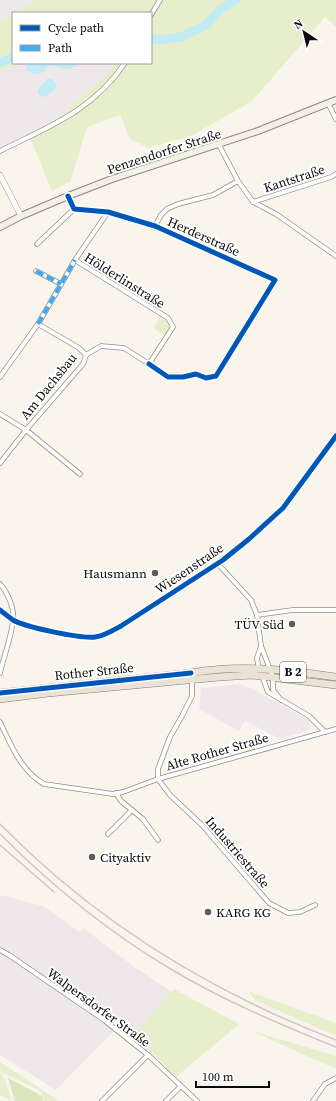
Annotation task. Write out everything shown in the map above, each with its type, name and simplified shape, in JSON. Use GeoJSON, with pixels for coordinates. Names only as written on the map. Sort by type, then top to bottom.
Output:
{"type":"FeatureCollection","features":[{"type":"Feature","properties":{"kind":"main road","name":"Penzendorfer Straße"},"geometry":{"type":"LineString","coordinates":[[0,227],[68,196],[143,168],[219,145],[336,100]]}},
{"type":"Feature","properties":{"kind":"main road","name":"Rother Straße"},"geometry":{"type":"LineString","coordinates":[[0,699],[192,676],[208,669],[258,668],[336,677]]}},
{"type":"Feature","properties":{"kind":"main road","name":"Rother Straße"},"geometry":{"type":"LineString","coordinates":[[0,693],[192,676],[273,677],[280,679],[336,684]]}},
{"type":"Feature","properties":{"kind":"street"},"geometry":{"type":"LineString","coordinates":[[152,13],[160,0]]}},
{"type":"Feature","properties":{"kind":"street"},"geometry":{"type":"LineString","coordinates":[[0,151],[71,115],[100,93],[114,79],[124,64]]}},
{"type":"Feature","properties":{"kind":"street"},"geometry":{"type":"LineString","coordinates":[[328,103],[336,119]]}},
{"type":"Feature","properties":{"kind":"street","name":"Kantstraße"},"geometry":{"type":"LineString","coordinates":[[219,145],[238,181],[253,202],[331,177],[336,174]]}},
{"type":"Feature","properties":{"kind":"street"},"geometry":{"type":"LineString","coordinates":[[0,175],[22,216]]}},
{"type":"Feature","properties":{"kind":"street"},"geometry":{"type":"LineString","coordinates":[[155,226],[161,215],[167,209],[178,204],[213,195],[238,181]]}},
{"type":"Feature","properties":{"kind":"street"},"geometry":{"type":"LineString","coordinates":[[37,244],[74,209],[68,196]]}},
{"type":"Feature","properties":{"kind":"street"},"geometry":{"type":"LineString","coordinates":[[253,202],[276,214],[336,256]]}},
{"type":"Feature","properties":{"kind":"street","name":"Herderstraße"},"geometry":{"type":"LineString","coordinates":[[74,209],[108,212],[155,226],[275,280],[216,376],[206,378],[196,374],[183,377],[168,376],[149,364]]}},
{"type":"Feature","properties":{"kind":"street","name":"Hölderlinstraße"},"geometry":{"type":"LineString","coordinates":[[108,212],[75,260],[168,318],[173,327],[149,364]]}},
{"type":"Feature","properties":{"kind":"street"},"geometry":{"type":"LineString","coordinates":[[0,377],[38,324],[75,260]]}},
{"type":"Feature","properties":{"kind":"street"},"geometry":{"type":"LineString","coordinates":[[36,271],[61,284]]}},
{"type":"Feature","properties":{"kind":"street"},"geometry":{"type":"LineString","coordinates":[[38,324],[79,348],[86,355],[101,346],[124,348],[149,364]]}},
{"type":"Feature","properties":{"kind":"street","name":"Am Dachsbau"},"geometry":{"type":"LineString","coordinates":[[0,463],[26,430],[83,364],[86,355]]}},
{"type":"Feature","properties":{"kind":"street"},"geometry":{"type":"LineString","coordinates":[[0,414],[26,430],[80,474]]}},
{"type":"Feature","properties":{"kind":"street","name":"Wiesenstraße"},"geometry":{"type":"LineString","coordinates":[[0,610],[13,620],[38,628],[79,637],[94,637],[106,634],[218,564],[249,539],[283,508],[336,436]]}},
{"type":"Feature","properties":{"kind":"street"},"geometry":{"type":"LineString","coordinates":[[218,564],[251,600],[258,614],[261,646],[269,670],[273,677],[273,690],[281,700]]}},
{"type":"Feature","properties":{"kind":"street"},"geometry":{"type":"LineString","coordinates":[[0,584],[6,591],[13,620],[0,673]]}},
{"type":"Feature","properties":{"kind":"street"},"geometry":{"type":"LineString","coordinates":[[258,614],[308,609],[323,611],[336,610]]}},
{"type":"Feature","properties":{"kind":"street"},"geometry":{"type":"LineString","coordinates":[[261,646],[257,658],[258,668],[268,692],[309,716],[325,732]]}},
{"type":"Feature","properties":{"kind":"street"},"geometry":{"type":"LineString","coordinates":[[158,779],[158,769],[170,737],[192,696],[192,676]]}},
{"type":"Feature","properties":{"kind":"street","name":"Alte Rother Straße"},"geometry":{"type":"LineString","coordinates":[[0,722],[9,742],[24,767],[36,779],[44,784],[104,793],[123,792],[158,779],[336,729]]}},
{"type":"Feature","properties":{"kind":"street","name":"Industriestraße"},"geometry":{"type":"LineString","coordinates":[[158,779],[170,795],[202,825],[269,903],[288,913],[300,912],[315,904]]}},
{"type":"Feature","properties":{"kind":"street"},"geometry":{"type":"LineString","coordinates":[[116,793],[121,801],[143,820],[158,840]]}},
{"type":"Feature","properties":{"kind":"street"},"geometry":{"type":"LineString","coordinates":[[108,834],[132,810]]}},
{"type":"Feature","properties":{"kind":"street","name":"Walpersdorfer Straße"},"geometry":{"type":"LineString","coordinates":[[0,950],[104,1020],[148,1055],[180,1087],[197,1101]]}},
{"type":"Feature","properties":{"kind":"street"},"geometry":{"type":"LineString","coordinates":[[102,1101],[148,1055]]}},
{"type":"Feature","properties":{"kind":"street"},"geometry":{"type":"LineString","coordinates":[[313,1101],[325,1084],[336,1078]]}},
{"type":"Feature","properties":{"kind":"street"},"geometry":{"type":"LineString","coordinates":[[166,1101],[180,1087]]}},
{"type":"Feature","properties":{"kind":"shaded area"},"geometry":{"type":"Polygon","coordinates":[[[0,0],[35,0],[16,12],[12,12],[12,14],[0,22],[0,0]]]}},
{"type":"Feature","properties":{"kind":"shaded area"},"geometry":{"type":"Polygon","coordinates":[[[16,64],[114,64],[110,71],[70,105],[73,108],[30,137],[0,150],[0,70],[16,64]]]}},
{"type":"Feature","properties":{"kind":"shaded area"},"geometry":{"type":"Polygon","coordinates":[[[239,684],[251,688],[309,720],[311,729],[281,739],[245,721],[239,731],[199,709],[201,688],[239,684]]]}},
{"type":"Feature","properties":{"kind":"shaded area"},"geometry":{"type":"Polygon","coordinates":[[[0,895],[43,906],[80,932],[83,928],[133,966],[172,992],[132,1037],[65,990],[62,995],[114,1031],[56,1090],[0,1055],[0,895]]]}},
{"type":"Feature","properties":{"kind":"green space"},"geometry":{"type":"Polygon","coordinates":[[[35,0],[336,0],[336,27],[325,17],[252,101],[193,135],[149,148],[130,139],[120,115],[87,127],[70,182],[52,191],[30,137],[72,108],[70,105],[110,71],[114,64],[152,64],[152,12],[16,12],[35,0]]]}},
{"type":"Feature","properties":{"kind":"green space"},"geometry":{"type":"Polygon","coordinates":[[[12,15],[12,64],[16,64],[0,70],[0,22],[12,15]]]}},
{"type":"Feature","properties":{"kind":"green space"},"geometry":{"type":"Polygon","coordinates":[[[160,317],[165,320],[170,328],[165,336],[154,328],[160,317]]]}},
{"type":"Feature","properties":{"kind":"green space"},"geometry":{"type":"Polygon","coordinates":[[[174,989],[239,1024],[176,1077],[153,1054],[132,1037],[174,989]]]}},
{"type":"Feature","properties":{"kind":"green space"},"geometry":{"type":"Polygon","coordinates":[[[248,991],[336,1023],[336,1036],[255,1000],[248,991]]]}},
{"type":"Feature","properties":{"kind":"green space"},"geometry":{"type":"Polygon","coordinates":[[[252,1031],[336,1056],[336,1069],[252,1031]]]}},
{"type":"Feature","properties":{"kind":"green space"},"geometry":{"type":"Polygon","coordinates":[[[0,1062],[59,1101],[44,1101],[41,1091],[0,1071],[0,1062]]]}},
{"type":"Feature","properties":{"kind":"green space"},"geometry":{"type":"Polygon","coordinates":[[[0,1074],[3,1075],[12,1101],[0,1095],[0,1074]]]}},
{"type":"Feature","properties":{"kind":"green space"},"geometry":{"type":"Polygon","coordinates":[[[8,1078],[42,1096],[43,1101],[15,1101],[8,1078]]]}},
{"type":"Feature","properties":{"kind":"water"},"geometry":{"type":"Polygon","coordinates":[[[28,64],[76,64],[76,66],[71,69],[50,65],[44,72],[39,74],[34,74],[26,69],[28,64]]]}},
{"type":"Feature","properties":{"kind":"water"},"geometry":{"type":"Polygon","coordinates":[[[49,79],[52,79],[57,85],[55,89],[45,97],[40,96],[37,91],[41,85],[49,79]]]}},
{"type":"Feature","properties":{"kind":"waterway"},"geometry":{"type":"LineString","coordinates":[[152,38],[159,40],[181,37],[206,25],[220,10],[236,0]]}},
{"type":"Feature","properties":{"kind":"waterway"},"geometry":{"type":"LineString","coordinates":[[0,63],[12,57]]}},
{"type":"Feature","properties":{"kind":"railway"},"geometry":{"type":"LineString","coordinates":[[0,824],[75,892],[156,950],[199,976],[243,999],[289,1021],[336,1040]]}},
{"type":"Feature","properties":{"kind":"railway"},"geometry":{"type":"LineString","coordinates":[[0,834],[19,853],[80,906],[146,954],[209,991],[336,1047]]}},
{"type":"Feature","properties":{"kind":"railway"},"geometry":{"type":"LineString","coordinates":[[0,845],[54,892]]}},
{"type":"Feature","properties":{"kind":"marked path"},"geometry":{"type":"LineString","coordinates":[[38,324],[75,260]]}},
{"type":"Feature","properties":{"kind":"marked path"},"geometry":{"type":"LineString","coordinates":[[36,271],[61,284]]}},
{"type":"Feature","properties":{"kind":"cycle path"},"geometry":{"type":"LineString","coordinates":[[68,196],[74,209],[108,212],[155,226],[275,280],[216,376],[206,378],[196,374],[183,377],[168,377],[149,364]]}},
{"type":"Feature","properties":{"kind":"cycle path"},"geometry":{"type":"LineString","coordinates":[[0,610],[11,619],[19,623],[41,629],[78,636],[102,636],[121,626],[223,560],[249,539],[283,508],[336,436]]}},
{"type":"Feature","properties":{"kind":"cycle path"},"geometry":{"type":"LineString","coordinates":[[0,693],[191,673]]}},
{"type":"Feature","properties":{"kind":"place","name":"Hausmann"},"geometry":{"type":"Point","coordinates":[155,573]}},
{"type":"Feature","properties":{"kind":"place","name":"TÜV Süd"},"geometry":{"type":"Point","coordinates":[292,624]}},
{"type":"Feature","properties":{"kind":"place","name":"Cityaktiv"},"geometry":{"type":"Point","coordinates":[92,857]}},
{"type":"Feature","properties":{"kind":"place","name":"KARG KG"},"geometry":{"type":"Point","coordinates":[208,912]}}]}
